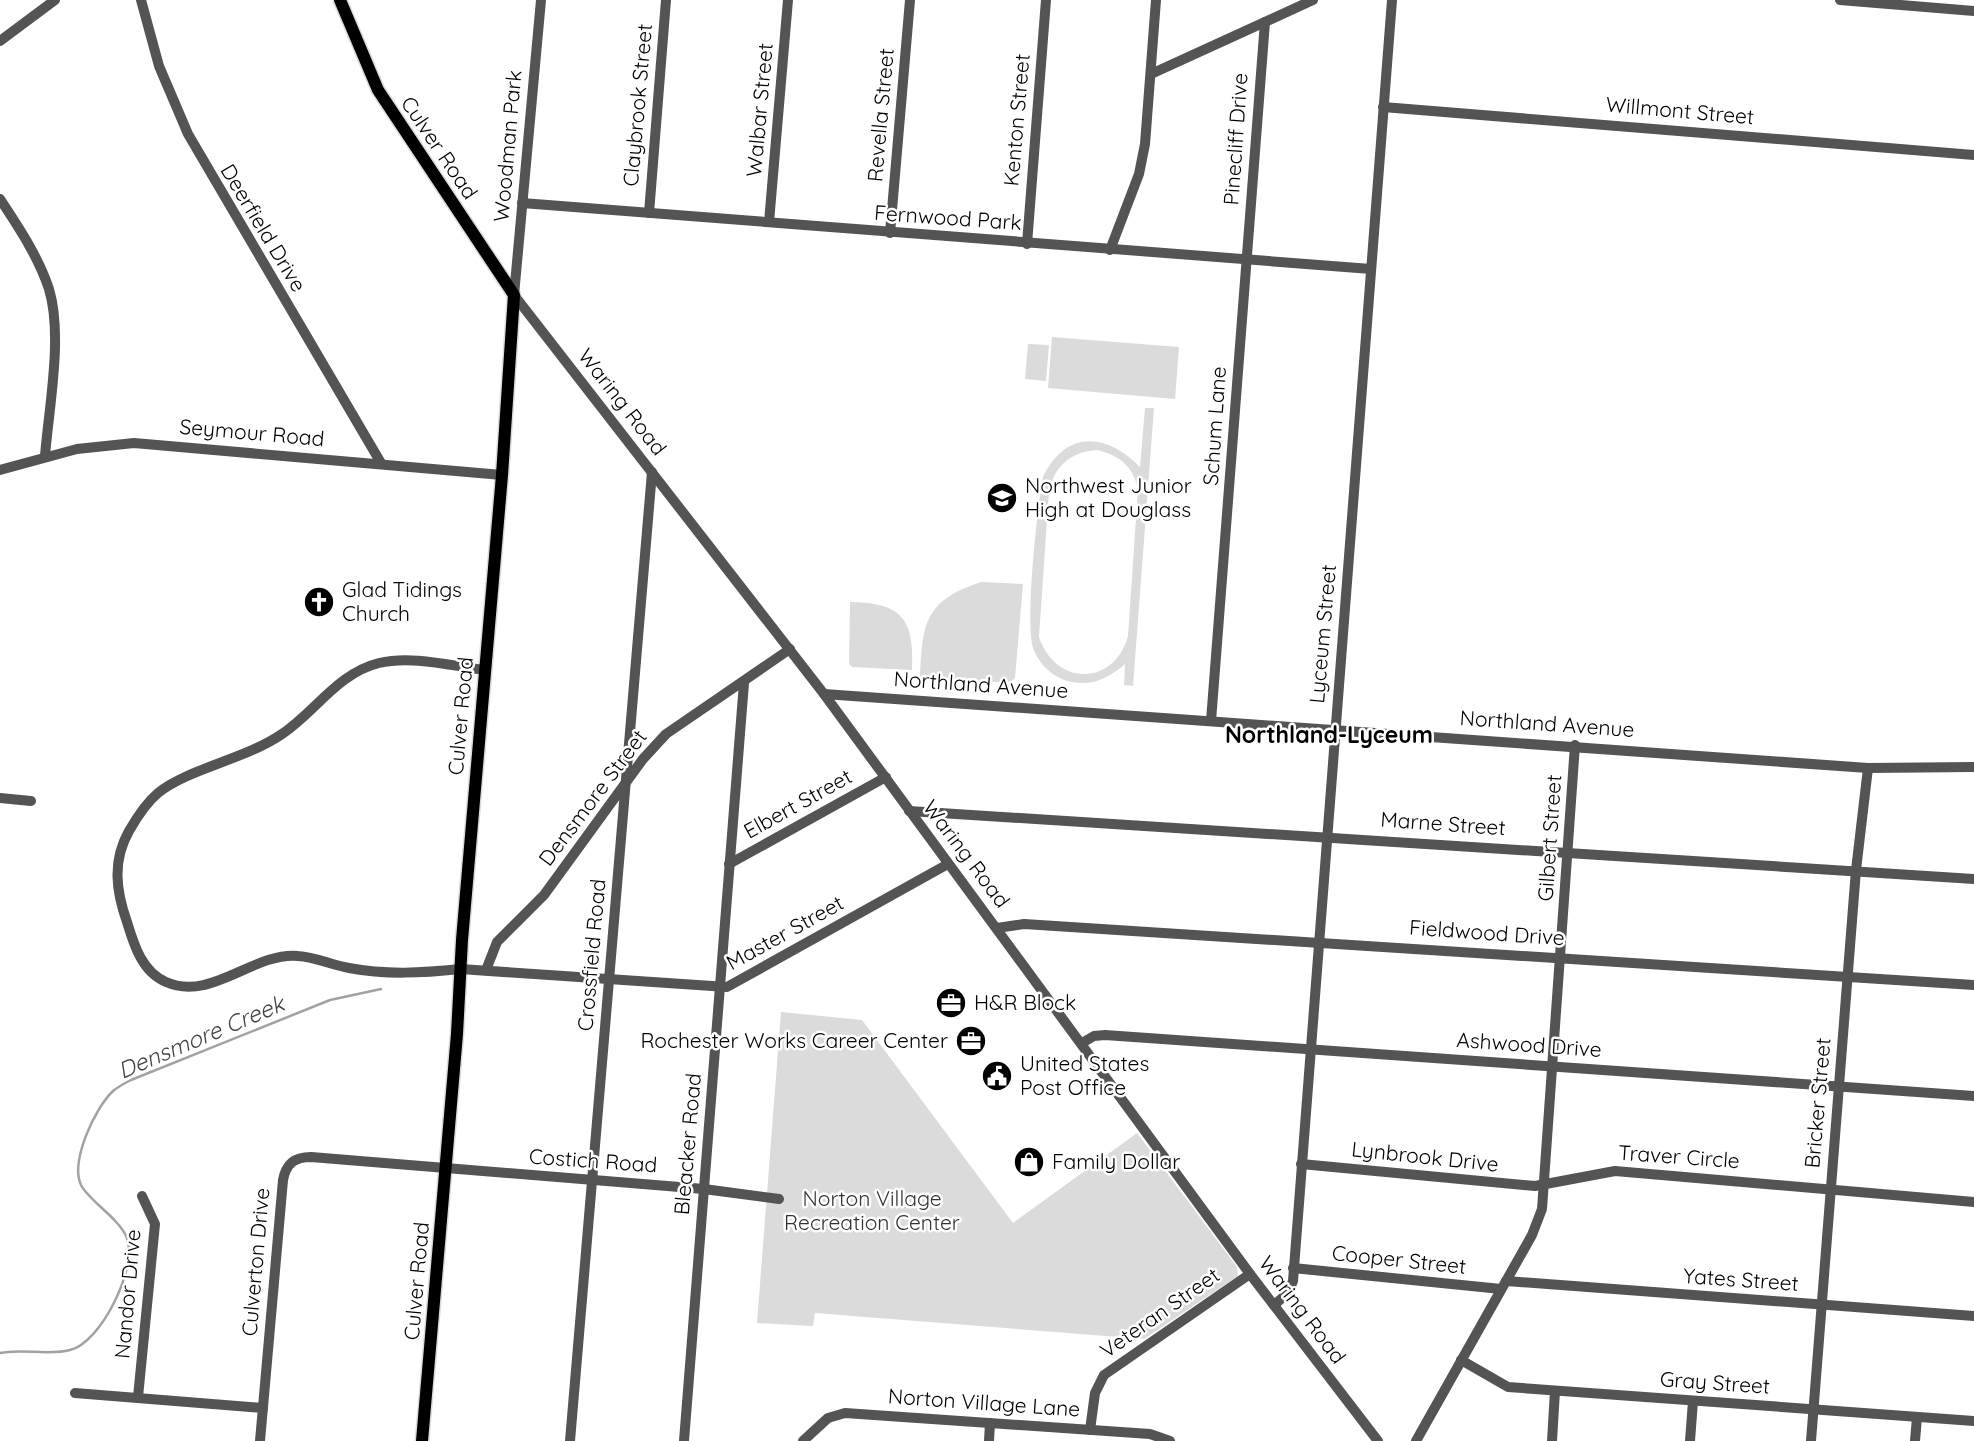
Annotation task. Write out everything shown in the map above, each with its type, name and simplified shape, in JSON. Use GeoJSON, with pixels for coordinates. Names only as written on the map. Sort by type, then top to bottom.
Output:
{"type":"FeatureCollection","features":[{"type":"Feature","properties":{"kind":"main road","name":"Culver Road"},"geometry":{"type":"LineString","coordinates":[[340,0],[378,90],[514,295],[502,475],[422,1441]]}},
{"type":"Feature","properties":{"kind":"street"},"geometry":{"type":"LineString","coordinates":[[0,41],[55,0]]}},
{"type":"Feature","properties":{"kind":"street","name":"Deerfield Drive"},"geometry":{"type":"LineString","coordinates":[[141,0],[159,66],[188,134],[381,463]]}},
{"type":"Feature","properties":{"kind":"street","name":"Woodman Park"},"geometry":{"type":"LineString","coordinates":[[514,295],[541,0]]}},
{"type":"Feature","properties":{"kind":"street","name":"Claybrook Street"},"geometry":{"type":"LineString","coordinates":[[649,213],[666,0]]}},
{"type":"Feature","properties":{"kind":"street","name":"Walbar Street"},"geometry":{"type":"LineString","coordinates":[[769,222],[788,0]]}},
{"type":"Feature","properties":{"kind":"street","name":"Revella Street"},"geometry":{"type":"LineString","coordinates":[[890,233],[910,0]]}},
{"type":"Feature","properties":{"kind":"street","name":"Kenton Street"},"geometry":{"type":"LineString","coordinates":[[1027,244],[1046,0]]}},
{"type":"Feature","properties":{"kind":"street"},"geometry":{"type":"LineString","coordinates":[[1110,250],[1139,174],[1145,144],[1156,0]]}},
{"type":"Feature","properties":{"kind":"street"},"geometry":{"type":"LineString","coordinates":[[1151,74],[1313,0]]}},
{"type":"Feature","properties":{"kind":"street","name":"Lyceum Street"},"geometry":{"type":"LineString","coordinates":[[1274,1305],[1288,1293],[1293,1268],[1392,0]]}},
{"type":"Feature","properties":{"kind":"street"},"geometry":{"type":"LineString","coordinates":[[1840,0],[1974,11]]}},
{"type":"Feature","properties":{"kind":"street","name":"Pinecliff Drive"},"geometry":{"type":"LineString","coordinates":[[1247,260],[1265,22]]}},
{"type":"Feature","properties":{"kind":"street","name":"Willmont Street"},"geometry":{"type":"LineString","coordinates":[[1383,107],[1974,155]]}},
{"type":"Feature","properties":{"kind":"street"},"geometry":{"type":"LineString","coordinates":[[0,199],[36,257],[52,305],[54,336],[46,456]]}},
{"type":"Feature","properties":{"kind":"street","name":"Fernwood Park"},"geometry":{"type":"LineString","coordinates":[[522,203],[1371,269]]}},
{"type":"Feature","properties":{"kind":"street","name":"Schum Lane"},"geometry":{"type":"LineString","coordinates":[[1211,720],[1247,260]]}},
{"type":"Feature","properties":{"kind":"street","name":"Waring Road"},"geometry":{"type":"LineString","coordinates":[[514,295],[824,694],[1250,1274],[1378,1441]]}},
{"type":"Feature","properties":{"kind":"street","name":"Seymour Road"},"geometry":{"type":"LineString","coordinates":[[0,470],[46,456],[96,446],[134,443],[502,475]]}},
{"type":"Feature","properties":{"kind":"street","name":"Crossfield Road"},"geometry":{"type":"LineString","coordinates":[[570,1441],[652,472]]}},
{"type":"Feature","properties":{"kind":"street","name":"Densmore Street"},"geometry":{"type":"LineString","coordinates":[[485,970],[497,942],[544,895],[626,783],[666,734],[790,649]]}},
{"type":"Feature","properties":{"kind":"street","name":"Master Street"},"geometry":{"type":"LineString","coordinates":[[485,670],[396,661],[378,663],[358,672],[328,692],[298,723],[261,747],[159,792],[135,821],[120,851],[117,864],[119,900],[135,948],[150,971],[165,982],[182,987],[201,986],[282,956],[298,956],[378,972],[419,973],[460,968],[729,986],[948,864]]}},
{"type":"Feature","properties":{"kind":"street","name":"Bleacker Road"},"geometry":{"type":"LineString","coordinates":[[684,1441],[744,683]]}},
{"type":"Feature","properties":{"kind":"street","name":"Northland Avenue"},"geometry":{"type":"LineString","coordinates":[[824,694],[1576,745],[1868,768],[1974,767]]}},
{"type":"Feature","properties":{"kind":"street","name":"Gilbert Street"},"geometry":{"type":"LineString","coordinates":[[1544,1186],[1576,745]]}},
{"type":"Feature","properties":{"kind":"street","name":"Bricker Street"},"geometry":{"type":"LineString","coordinates":[[1811,1441],[1856,870],[1868,768]]}},
{"type":"Feature","properties":{"kind":"street","name":"Elbert Street"},"geometry":{"type":"LineString","coordinates":[[729,864],[886,777]]}},
{"type":"Feature","properties":{"kind":"street"},"geometry":{"type":"LineString","coordinates":[[0,798],[32,801]]}},
{"type":"Feature","properties":{"kind":"street","name":"Marne Street"},"geometry":{"type":"LineString","coordinates":[[909,811],[1326,835],[1974,879]]}},
{"type":"Feature","properties":{"kind":"street","name":"Fieldwood Drive"},"geometry":{"type":"LineString","coordinates":[[997,928],[1024,924],[1974,985]]}},
{"type":"Feature","properties":{"kind":"street","name":"Ashwood Drive"},"geometry":{"type":"LineString","coordinates":[[1082,1043],[1094,1036],[1105,1035],[1974,1096]]}},
{"type":"Feature","properties":{"kind":"street","name":"Culverton Drive"},"geometry":{"type":"LineString","coordinates":[[260,1441],[286,1168],[298,1158],[311,1157],[446,1168]]}},
{"type":"Feature","properties":{"kind":"street","name":"Lynbrook Drive"},"geometry":{"type":"LineString","coordinates":[[1301,1164],[1544,1186]]}},
{"type":"Feature","properties":{"kind":"street","name":"Costich Road"},"geometry":{"type":"LineString","coordinates":[[446,1168],[704,1189],[779,1199]]}},
{"type":"Feature","properties":{"kind":"street","name":"Traver Circle"},"geometry":{"type":"LineString","coordinates":[[1544,1186],[1615,1171],[1974,1202]]}},
{"type":"Feature","properties":{"kind":"street"},"geometry":{"type":"LineString","coordinates":[[1416,1441],[1538,1222],[1544,1186]]}},
{"type":"Feature","properties":{"kind":"street","name":"Nandor Drive"},"geometry":{"type":"LineString","coordinates":[[138,1397],[155,1224],[142,1196]]}},
{"type":"Feature","properties":{"kind":"street","name":"Cooper Street"},"geometry":{"type":"LineString","coordinates":[[1293,1268],[1504,1285]]}},
{"type":"Feature","properties":{"kind":"street","name":"Veteran Street"},"geometry":{"type":"LineString","coordinates":[[1090,1430],[1095,1393],[1104,1375],[1250,1274]]}},
{"type":"Feature","properties":{"kind":"street","name":"Yates Street"},"geometry":{"type":"LineString","coordinates":[[1504,1285],[1974,1316]]}},
{"type":"Feature","properties":{"kind":"street","name":"Gray Street"},"geometry":{"type":"LineString","coordinates":[[1461,1360],[1508,1387],[1974,1421]]}},
{"type":"Feature","properties":{"kind":"street"},"geometry":{"type":"LineString","coordinates":[[1552,1441],[1555,1391]]}},
{"type":"Feature","properties":{"kind":"street"},"geometry":{"type":"LineString","coordinates":[[75,1393],[263,1408]]}},
{"type":"Feature","properties":{"kind":"street"},"geometry":{"type":"LineString","coordinates":[[1690,1441],[1693,1401]]}},
{"type":"Feature","properties":{"kind":"street","name":"Norton Village Lane"},"geometry":{"type":"LineString","coordinates":[[803,1441],[828,1418],[845,1413],[1150,1434],[1170,1441]]}},
{"type":"Feature","properties":{"kind":"street"},"geometry":{"type":"LineString","coordinates":[[1915,1441],[1917,1417]]}},
{"type":"Feature","properties":{"kind":"street"},"geometry":{"type":"LineString","coordinates":[[989,1441],[990,1423]]}},
{"type":"Feature","properties":{"kind":"green space"},"geometry":{"type":"Polygon","coordinates":[[[1052,337],[1179,347],[1175,399],[1048,388],[1052,337]]]}},
{"type":"Feature","properties":{"kind":"green space"},"geometry":{"type":"Polygon","coordinates":[[[1028,344],[1049,345],[1046,381],[1025,379],[1028,344]]]}},
{"type":"Feature","properties":{"kind":"green space"},"geometry":{"type":"Polygon","coordinates":[[[1145,408],[1154,408],[1133,686],[1124,685],[1125,664],[1107,677],[1094,682],[1066,680],[1054,674],[1039,660],[1033,648],[1031,634],[1033,564],[1043,477],[1052,461],[1063,450],[1088,441],[1114,447],[1140,467],[1145,408]],[[1088,451],[1072,457],[1055,474],[1049,491],[1039,637],[1047,653],[1058,665],[1070,672],[1084,674],[1098,672],[1110,665],[1121,653],[1128,636],[1138,489],[1129,468],[1118,458],[1105,452],[1088,451]]]}},
{"type":"Feature","properties":{"kind":"green space"},"geometry":{"type":"Polygon","coordinates":[[[981,582],[1023,584],[1015,678],[1009,683],[920,676],[923,641],[931,615],[938,605],[949,597],[981,582]]]}},
{"type":"Feature","properties":{"kind":"green space"},"geometry":{"type":"Polygon","coordinates":[[[850,602],[882,606],[901,617],[910,638],[912,670],[852,667],[849,664],[850,602]]]}},
{"type":"Feature","properties":{"kind":"green space","name":"Norton Village Recreation Center"},"geometry":{"type":"Polygon","coordinates":[[[781,1012],[862,1020],[1013,1223],[1137,1133],[1237,1267],[1238,1276],[1144,1339],[815,1313],[813,1326],[757,1323],[781,1012]]]}},
{"type":"Feature","properties":{"kind":"waterway","name":"Densmore Creek"},"geometry":{"type":"LineString","coordinates":[[0,1353],[53,1352],[70,1350],[82,1344],[105,1319],[122,1284],[129,1251],[127,1238],[118,1224],[85,1191],[78,1175],[86,1135],[99,1109],[113,1091],[131,1080],[330,1000],[381,989]]}},
{"type":"Feature","properties":{"kind":"place","name":"Northwest Junior High at Douglass"},"geometry":{"type":"Point","coordinates":[1002,498]}},
{"type":"Feature","properties":{"kind":"place","name":"Glad Tidings Church"},"geometry":{"type":"Point","coordinates":[319,602]}},
{"type":"Feature","properties":{"kind":"place","name":"H&R Block"},"geometry":{"type":"Point","coordinates":[951,1003]}},
{"type":"Feature","properties":{"kind":"place","name":"Rochester Works Career Center"},"geometry":{"type":"Point","coordinates":[971,1041]}},
{"type":"Feature","properties":{"kind":"place","name":"United States Post Office"},"geometry":{"type":"Point","coordinates":[997,1076]}},
{"type":"Feature","properties":{"kind":"place","name":"Family Dollar"},"geometry":{"type":"Point","coordinates":[1029,1162]}},
{"type":"Feature","properties":{"kind":"district","name":"Northland-Lyceum"},"geometry":{"type":"Point","coordinates":[1329,735]}}]}
